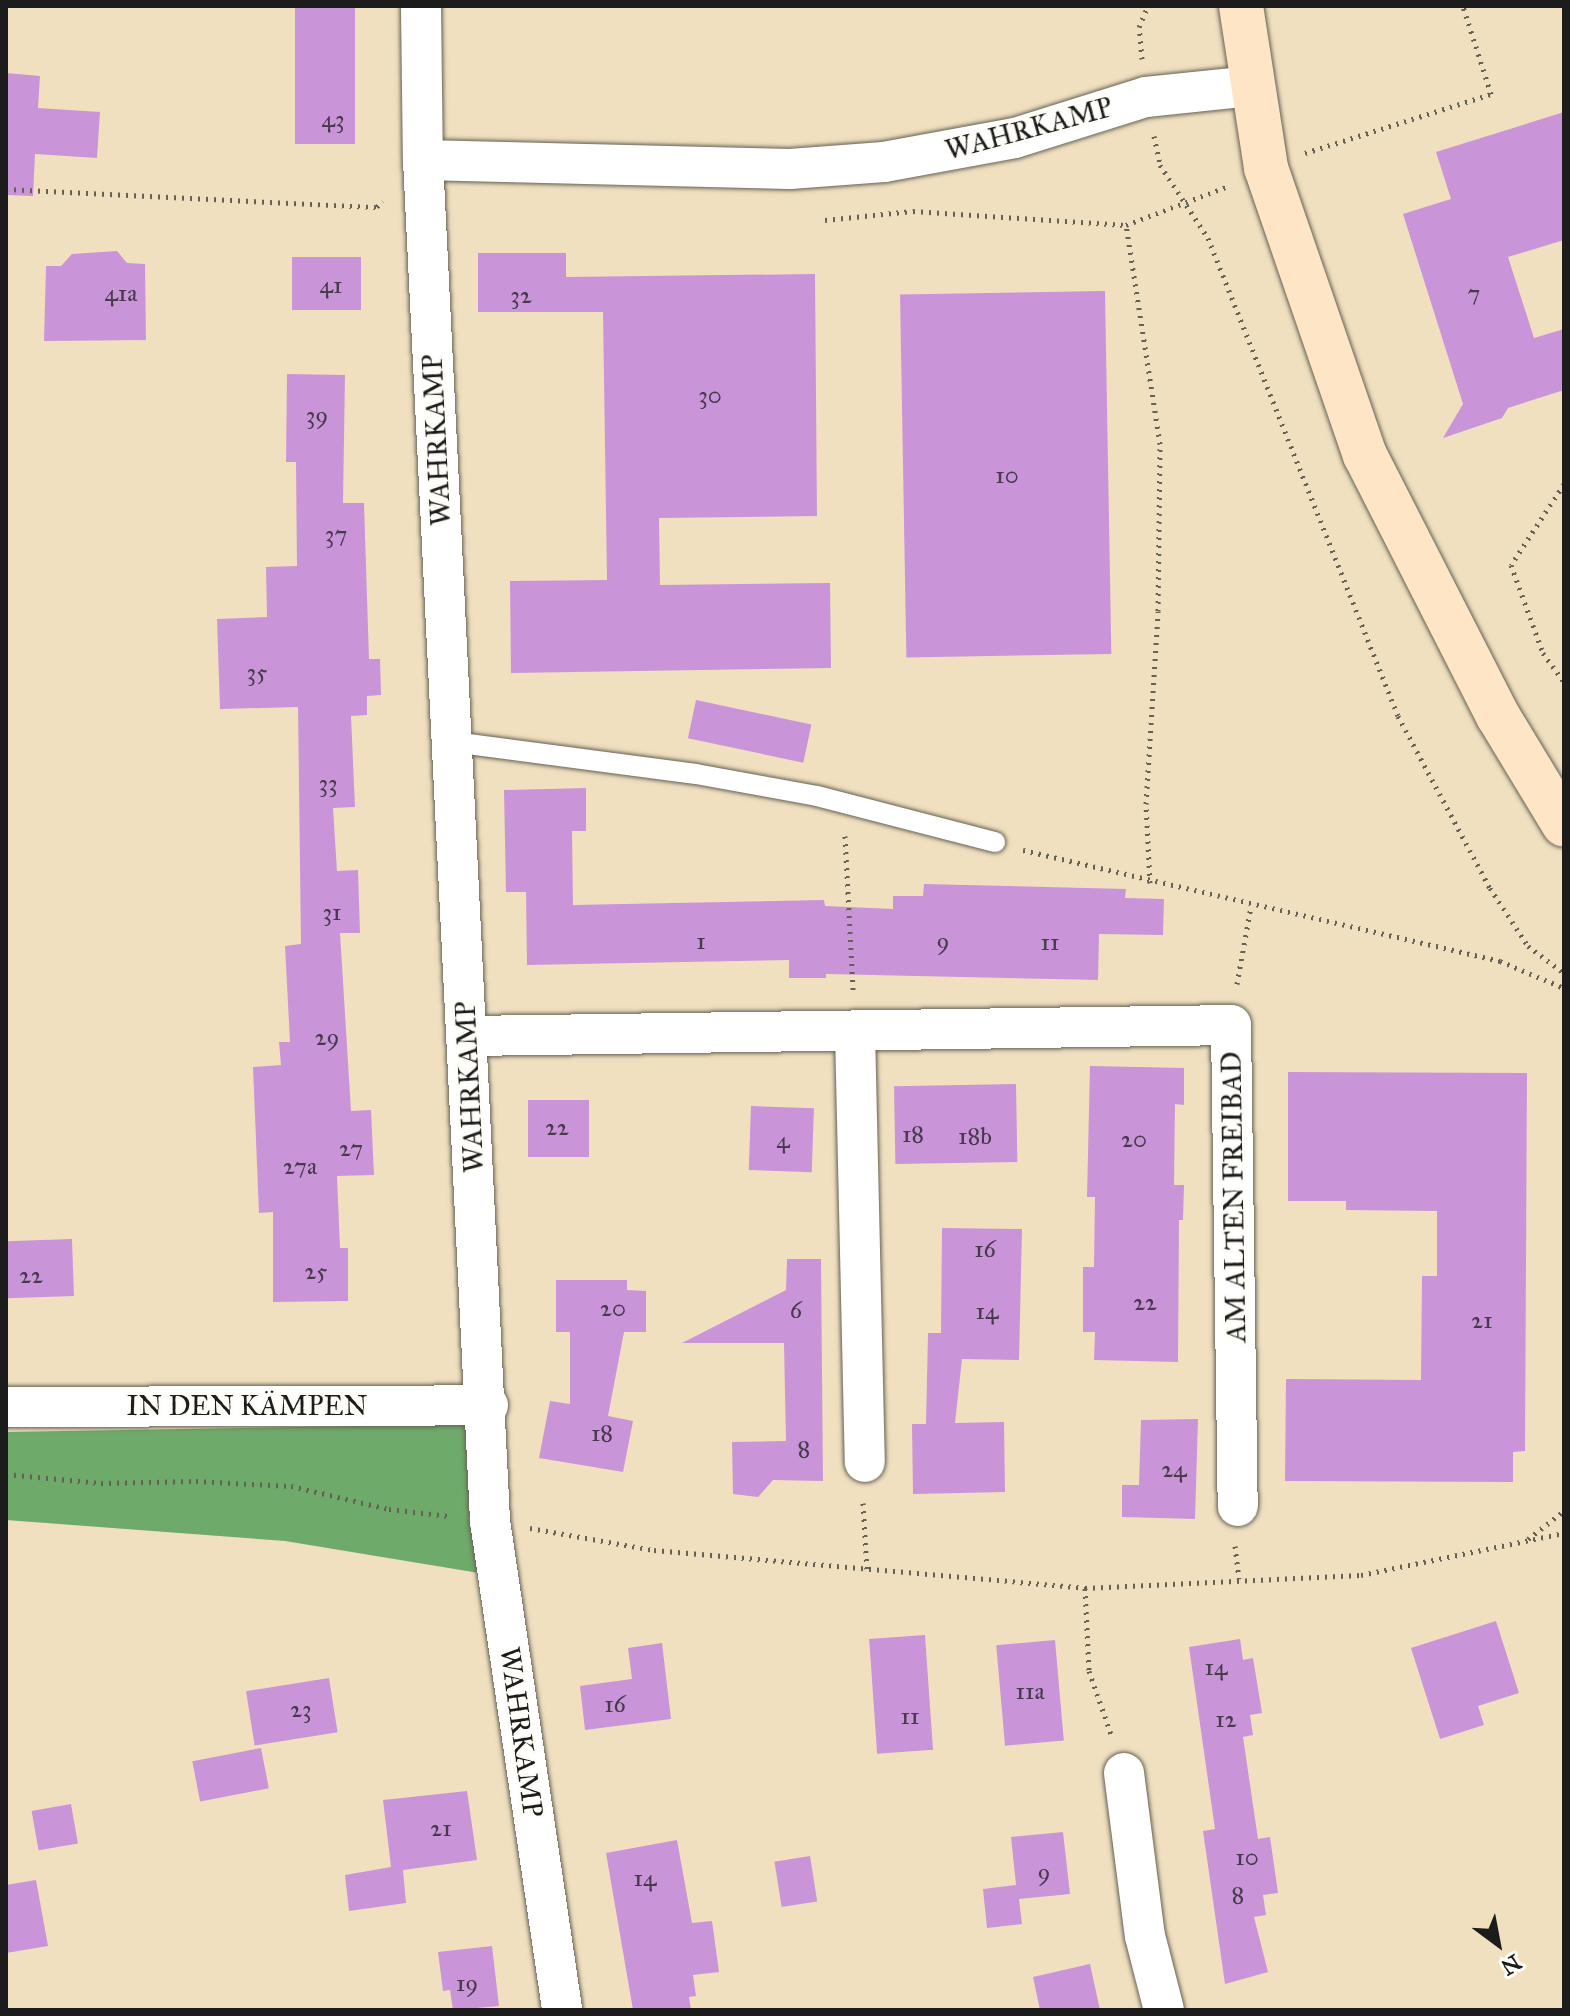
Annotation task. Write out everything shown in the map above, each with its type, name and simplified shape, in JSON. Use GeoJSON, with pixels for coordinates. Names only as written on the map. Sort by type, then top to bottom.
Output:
{"type":"FeatureCollection","features":[{"type":"Feature","properties":{"kind":"street","name":"WAHRKAMP"},"geometry":{"type":"LineString","coordinates":[[421,6],[423,160],[488,1405],[490,1521],[562,2010]]}},
{"type":"Feature","properties":{"kind":"street"},"geometry":{"type":"LineString","coordinates":[[1241,6],[1250,86],[1266,168],[1303,289],[1386,503],[1498,716],[1564,825]]}},
{"type":"Feature","properties":{"kind":"street","name":"WAHRKAMP"},"geometry":{"type":"LineString","coordinates":[[423,160],[790,169],[884,162],[1015,138],[1146,97],[1250,86]]}},
{"type":"Feature","properties":{"kind":"street","name":"AM ALTEN FREIBAD"},"geometry":{"type":"LineString","coordinates":[[467,1036],[1231,1025],[1238,1506]]}},
{"type":"Feature","properties":{"kind":"street"},"geometry":{"type":"LineString","coordinates":[[855,1031],[865,1462]]}},
{"type":"Feature","properties":{"kind":"street","name":"IN DEN KÄMPEN"},"geometry":{"type":"LineString","coordinates":[[6,1407],[488,1405]]}},
{"type":"Feature","properties":{"kind":"street"},"geometry":{"type":"LineString","coordinates":[[1124,1773],[1145,1936],[1164,2010]]}},
{"type":"Feature","properties":{"kind":"lane"},"geometry":{"type":"LineString","coordinates":[[453,742],[696,774],[843,802],[995,842]]}},
{"type":"Feature","properties":{"kind":"path"},"geometry":{"type":"LineString","coordinates":[[1148,6],[1139,27],[1146,97],[1160,165],[1208,238],[1398,716],[1490,888],[1528,946],[1564,973]]}},
{"type":"Feature","properties":{"kind":"path"},"geometry":{"type":"LineString","coordinates":[[825,220],[913,211],[1126,225],[1187,205],[1266,168],[1491,94],[1463,6]]}},
{"type":"Feature","properties":{"kind":"path"},"geometry":{"type":"LineString","coordinates":[[6,189],[377,207]]}},
{"type":"Feature","properties":{"kind":"path"},"geometry":{"type":"LineString","coordinates":[[1126,225],[1160,444],[1158,611],[1146,804],[1150,883]]}},
{"type":"Feature","properties":{"kind":"path"},"geometry":{"type":"LineString","coordinates":[[1564,484],[1511,565],[1543,653],[1564,682]]}},
{"type":"Feature","properties":{"kind":"path"},"geometry":{"type":"LineString","coordinates":[[843,802],[855,1031]]}},
{"type":"Feature","properties":{"kind":"path"},"geometry":{"type":"LineString","coordinates":[[995,842],[1150,883],[1500,961],[1564,988]]}},
{"type":"Feature","properties":{"kind":"path"},"geometry":{"type":"LineString","coordinates":[[1231,1025],[1251,906]]}},
{"type":"Feature","properties":{"kind":"path"},"geometry":{"type":"LineString","coordinates":[[865,1462],[867,1570]]}},
{"type":"Feature","properties":{"kind":"path"},"geometry":{"type":"LineString","coordinates":[[6,1474],[101,1483],[291,1486],[389,1509],[490,1521],[654,1550],[1085,1588],[1361,1575],[1564,1533]]}},
{"type":"Feature","properties":{"kind":"path"},"geometry":{"type":"LineString","coordinates":[[1527,1540],[1564,1511]]}},
{"type":"Feature","properties":{"kind":"path"},"geometry":{"type":"LineString","coordinates":[[1085,1588],[1089,1671],[1124,1773]]}},
{"type":"Feature","properties":{"kind":"green space"},"geometry":{"type":"Polygon","coordinates":[[[477,1424],[479,1573],[285,1541],[6,1520],[6,1432],[477,1424]]]}},
{"type":"Feature","properties":{"kind":"building"},"geometry":{"type":"Polygon","coordinates":[[[295,6],[355,6],[355,144],[295,144],[295,6]]]}},
{"type":"Feature","properties":{"kind":"building"},"geometry":{"type":"Polygon","coordinates":[[[6,73],[40,76],[38,108],[100,112],[97,158],[35,154],[33,196],[6,195],[6,73]]]}},
{"type":"Feature","properties":{"kind":"building"},"geometry":{"type":"Polygon","coordinates":[[[1564,112],[1564,240],[1508,257],[1534,338],[1564,329],[1564,390],[1508,408],[1502,418],[1443,438],[1463,404],[1403,214],[1451,199],[1436,152],[1564,112]]]}},
{"type":"Feature","properties":{"kind":"building"},"geometry":{"type":"Polygon","coordinates":[[[117,251],[127,263],[145,264],[146,340],[44,341],[46,266],[61,266],[72,254],[117,251]]]}},
{"type":"Feature","properties":{"kind":"building"},"geometry":{"type":"Polygon","coordinates":[[[478,253],[566,253],[566,277],[815,274],[817,516],[659,518],[660,585],[830,583],[831,668],[511,673],[510,581],[607,580],[603,312],[478,312],[478,253]]]}},
{"type":"Feature","properties":{"kind":"building"},"geometry":{"type":"Polygon","coordinates":[[[292,257],[361,257],[361,310],[292,310],[292,257]]]}},
{"type":"Feature","properties":{"kind":"building"},"geometry":{"type":"Polygon","coordinates":[[[1105,291],[1111,654],[906,658],[900,295],[1105,291]]]}},
{"type":"Feature","properties":{"kind":"building"},"geometry":{"type":"Polygon","coordinates":[[[287,374],[345,375],[343,503],[364,503],[369,659],[380,659],[381,695],[367,696],[367,715],[351,716],[355,807],[333,808],[337,871],[358,870],[360,933],[340,933],[351,1111],[371,1110],[374,1175],[337,1176],[340,1248],[348,1248],[348,1301],[273,1302],[273,1212],[259,1213],[253,1067],[281,1065],[279,1042],[290,1042],[285,946],[301,944],[298,707],[220,709],[217,619],[267,617],[266,567],[297,566],[296,462],[286,462],[287,374]]]}},
{"type":"Feature","properties":{"kind":"building"},"geometry":{"type":"Polygon","coordinates":[[[696,700],[811,725],[803,763],[688,738],[696,700]]]}},
{"type":"Feature","properties":{"kind":"building"},"geometry":{"type":"Polygon","coordinates":[[[586,788],[586,831],[572,831],[573,905],[824,900],[825,906],[893,909],[893,896],[923,896],[924,884],[1126,889],[1125,898],[1164,899],[1163,935],[1099,934],[1098,980],[826,974],[826,978],[789,978],[789,960],[527,965],[526,892],[506,892],[504,790],[586,788]]]}},
{"type":"Feature","properties":{"kind":"building"},"geometry":{"type":"Polygon","coordinates":[[[1090,1066],[1184,1068],[1184,1105],[1175,1104],[1174,1185],[1184,1185],[1183,1220],[1179,1220],[1178,1362],[1094,1360],[1095,1332],[1083,1332],[1083,1267],[1094,1267],[1095,1197],[1087,1197],[1090,1066]]]}},
{"type":"Feature","properties":{"kind":"building"},"geometry":{"type":"Polygon","coordinates":[[[1288,1072],[1527,1073],[1525,1451],[1513,1452],[1513,1482],[1285,1481],[1286,1379],[1421,1380],[1422,1276],[1437,1276],[1437,1211],[1346,1210],[1346,1201],[1288,1201],[1288,1072]]]}},
{"type":"Feature","properties":{"kind":"building"},"geometry":{"type":"Polygon","coordinates":[[[1016,1084],[1017,1162],[895,1164],[894,1086],[1016,1084]]]}},
{"type":"Feature","properties":{"kind":"building"},"geometry":{"type":"Polygon","coordinates":[[[528,1100],[589,1100],[589,1157],[528,1157],[528,1100]]]}},
{"type":"Feature","properties":{"kind":"building"},"geometry":{"type":"Polygon","coordinates":[[[751,1106],[814,1108],[812,1172],[749,1170],[751,1106]]]}},
{"type":"Feature","properties":{"kind":"building"},"geometry":{"type":"Polygon","coordinates":[[[942,1228],[1022,1229],[1019,1360],[962,1359],[955,1423],[1004,1422],[1005,1492],[913,1494],[912,1424],[926,1424],[928,1333],[941,1333],[942,1228]]]}},
{"type":"Feature","properties":{"kind":"building"},"geometry":{"type":"Polygon","coordinates":[[[72,1239],[74,1296],[8,1298],[6,1241],[72,1239]]]}},
{"type":"Feature","properties":{"kind":"building"},"geometry":{"type":"Polygon","coordinates":[[[787,1259],[821,1259],[823,1481],[773,1480],[758,1497],[733,1494],[732,1442],[786,1441],[784,1343],[682,1343],[786,1290],[787,1259]]]}},
{"type":"Feature","properties":{"kind":"building"},"geometry":{"type":"Polygon","coordinates":[[[556,1280],[627,1280],[627,1290],[646,1291],[646,1332],[624,1332],[608,1416],[633,1421],[623,1472],[539,1458],[550,1401],[570,1404],[570,1332],[556,1332],[556,1280]]]}},
{"type":"Feature","properties":{"kind":"building"},"geometry":{"type":"Polygon","coordinates":[[[1198,1419],[1195,1519],[1122,1517],[1122,1485],[1139,1485],[1141,1420],[1198,1419]]]}},
{"type":"Feature","properties":{"kind":"building"},"geometry":{"type":"Polygon","coordinates":[[[1496,1621],[1519,1693],[1478,1706],[1484,1725],[1440,1739],[1411,1648],[1496,1621]]]}},
{"type":"Feature","properties":{"kind":"building"},"geometry":{"type":"Polygon","coordinates":[[[925,1635],[933,1750],[877,1754],[869,1639],[925,1635]]]}},
{"type":"Feature","properties":{"kind":"building"},"geometry":{"type":"Polygon","coordinates":[[[1240,1639],[1243,1660],[1253,1658],[1262,1713],[1250,1715],[1253,1735],[1243,1737],[1258,1839],[1270,1837],[1278,1893],[1263,1895],[1266,1915],[1254,1917],[1268,1972],[1225,1984],[1203,1831],[1215,1829],[1189,1647],[1240,1639]]]}},
{"type":"Feature","properties":{"kind":"building"},"geometry":{"type":"Polygon","coordinates":[[[1055,1640],[1064,1741],[1005,1746],[996,1645],[1055,1640]]]}},
{"type":"Feature","properties":{"kind":"building"},"geometry":{"type":"Polygon","coordinates":[[[662,1643],[671,1719],[585,1730],[580,1686],[632,1679],[628,1648],[662,1643]]]}},
{"type":"Feature","properties":{"kind":"building"},"geometry":{"type":"Polygon","coordinates":[[[329,1678],[338,1732],[255,1745],[246,1691],[329,1678]]]}},
{"type":"Feature","properties":{"kind":"building"},"geometry":{"type":"Polygon","coordinates":[[[261,1748],[269,1788],[200,1802],[192,1761],[261,1748]]]}},
{"type":"Feature","properties":{"kind":"building"},"geometry":{"type":"Polygon","coordinates":[[[467,1791],[477,1860],[403,1870],[406,1903],[349,1911],[345,1875],[391,1867],[383,1800],[467,1791]]]}},
{"type":"Feature","properties":{"kind":"building"},"geometry":{"type":"Polygon","coordinates":[[[71,1804],[78,1843],[39,1850],[32,1811],[71,1804]]]}},
{"type":"Feature","properties":{"kind":"building"},"geometry":{"type":"Polygon","coordinates":[[[1063,1832],[1070,1894],[1019,1899],[1022,1924],[987,1928],[983,1889],[1016,1885],[1011,1837],[1063,1832]]]}},
{"type":"Feature","properties":{"kind":"building"},"geometry":{"type":"Polygon","coordinates":[[[677,1840],[692,1923],[712,1921],[719,1972],[693,1975],[696,1996],[689,1997],[691,2010],[633,2010],[606,1853],[677,1840]]]}},
{"type":"Feature","properties":{"kind":"building"},"geometry":{"type":"Polygon","coordinates":[[[810,1856],[817,1901],[782,1907],[774,1862],[810,1856]]]}},
{"type":"Feature","properties":{"kind":"building"},"geometry":{"type":"Polygon","coordinates":[[[36,1880],[48,1946],[6,1953],[6,1885],[36,1880]]]}},
{"type":"Feature","properties":{"kind":"building"},"geometry":{"type":"Polygon","coordinates":[[[492,1946],[499,2006],[453,2010],[450,1990],[443,1991],[438,1952],[492,1946]]]}},
{"type":"Feature","properties":{"kind":"building"},"geometry":{"type":"Polygon","coordinates":[[[1090,1964],[1100,2010],[1040,2010],[1033,1977],[1090,1964]]]}}]}
